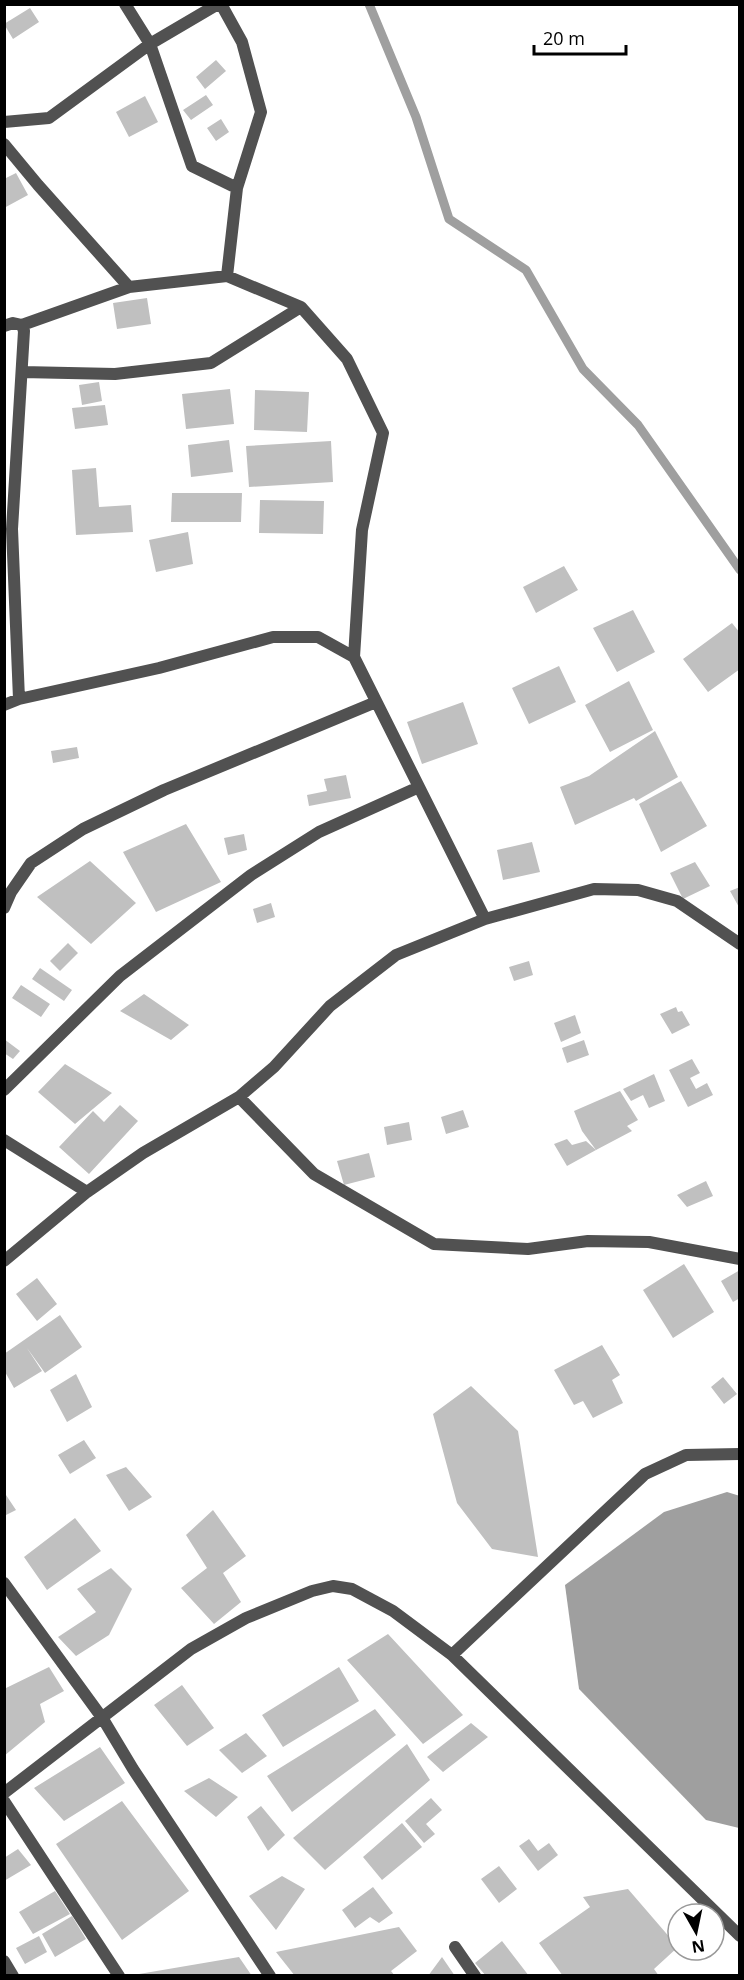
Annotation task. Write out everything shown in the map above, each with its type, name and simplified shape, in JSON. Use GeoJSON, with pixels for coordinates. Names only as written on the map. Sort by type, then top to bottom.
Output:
{"type":"FeatureCollection","features":[{"type":"Feature","properties":{"kind":"street"},"geometry":{"type":"LineString","coordinates":[[125,4],[150,44],[192,166],[237,188]]}},
{"type":"Feature","properties":{"kind":"street"},"geometry":{"type":"LineString","coordinates":[[4,122],[49,118],[150,44],[220,4],[242,42],[261,112],[237,188],[227,276]]}},
{"type":"Feature","properties":{"kind":"street"},"geometry":{"type":"LineString","coordinates":[[4,144],[129,287]]}},
{"type":"Feature","properties":{"kind":"street"},"geometry":{"type":"LineString","coordinates":[[4,326],[13,323],[22,325],[129,287],[227,276],[301,307],[347,359],[383,433],[362,530],[354,657],[485,919]]}},
{"type":"Feature","properties":{"kind":"street"},"geometry":{"type":"LineString","coordinates":[[21,372],[115,374],[211,363],[301,307]]}},
{"type":"Feature","properties":{"kind":"street"},"geometry":{"type":"LineString","coordinates":[[19,699],[8,531],[17,442],[24,331],[22,325]]}},
{"type":"Feature","properties":{"kind":"street"},"geometry":{"type":"LineString","coordinates":[[4,447],[17,442]]}},
{"type":"Feature","properties":{"kind":"street"},"geometry":{"type":"LineString","coordinates":[[4,705],[19,699],[159,668],[273,637],[318,637],[354,657]]}},
{"type":"Feature","properties":{"kind":"street"},"geometry":{"type":"LineString","coordinates":[[4,908],[11,891],[32,863],[83,829],[164,790],[376,702]]}},
{"type":"Feature","properties":{"kind":"street"},"geometry":{"type":"LineString","coordinates":[[4,1090],[120,976],[251,875],[319,832],[419,787]]}},
{"type":"Feature","properties":{"kind":"street"},"geometry":{"type":"LineString","coordinates":[[4,1261],[87,1192],[143,1153],[239,1097],[274,1067],[330,1006],[396,955],[485,919],[594,889],[638,890],[677,901],[740,944]]}},
{"type":"Feature","properties":{"kind":"street"},"geometry":{"type":"LineString","coordinates":[[239,1097],[314,1174],[434,1244],[528,1250],[588,1241],[649,1242],[740,1259]]}},
{"type":"Feature","properties":{"kind":"street"},"geometry":{"type":"LineString","coordinates":[[6,1145],[87,1192]]}},
{"type":"Feature","properties":{"kind":"street"},"geometry":{"type":"LineString","coordinates":[[452,1655],[645,1474],[686,1455],[740,1454]]}},
{"type":"Feature","properties":{"kind":"street"},"geometry":{"type":"LineString","coordinates":[[4,1583],[103,1719],[139,1778],[270,1976]]}},
{"type":"Feature","properties":{"kind":"street"},"geometry":{"type":"LineString","coordinates":[[4,1793],[191,1649],[218,1633],[246,1618],[312,1591],[333,1586],[352,1589],[393,1611],[452,1655],[740,1936]]}},
{"type":"Feature","properties":{"kind":"street"},"geometry":{"type":"LineString","coordinates":[[4,1800],[119,1976]]}},
{"type":"Feature","properties":{"kind":"street"},"geometry":{"type":"LineString","coordinates":[[455,1947],[475,1976]]}},
{"type":"Feature","properties":{"kind":"street"},"geometry":{"type":"LineString","coordinates":[[4,1961],[13,1976]]}},
{"type":"Feature","properties":{"kind":"shaded area"},"geometry":{"type":"Polygon","coordinates":[[[727,1492],[740,1496],[739,1828],[706,1820],[579,1689],[565,1585],[664,1512],[727,1492]]]}},
{"type":"Feature","properties":{"kind":"building"},"geometry":{"type":"Polygon","coordinates":[[[30,8],[39,22],[13,39],[4,24],[30,8]]]}},
{"type":"Feature","properties":{"kind":"building"},"geometry":{"type":"Polygon","coordinates":[[[216,60],[226,71],[205,89],[196,77],[216,60]]]}},
{"type":"Feature","properties":{"kind":"building"},"geometry":{"type":"Polygon","coordinates":[[[206,95],[213,105],[191,120],[183,110],[206,95]]]}},
{"type":"Feature","properties":{"kind":"building"},"geometry":{"type":"Polygon","coordinates":[[[145,96],[158,122],[129,137],[116,112],[145,96]]]}},
{"type":"Feature","properties":{"kind":"building"},"geometry":{"type":"Polygon","coordinates":[[[221,119],[229,132],[216,141],[207,128],[221,119]]]}},
{"type":"Feature","properties":{"kind":"building"},"geometry":{"type":"Polygon","coordinates":[[[16,173],[28,195],[4,208],[4,179],[16,173]]]}},
{"type":"Feature","properties":{"kind":"building"},"geometry":{"type":"Polygon","coordinates":[[[147,298],[151,324],[117,329],[113,303],[147,298]]]}},
{"type":"Feature","properties":{"kind":"building"},"geometry":{"type":"Polygon","coordinates":[[[99,382],[102,401],[82,405],[79,385],[99,382]]]}},
{"type":"Feature","properties":{"kind":"building"},"geometry":{"type":"Polygon","coordinates":[[[230,389],[234,424],[186,429],[182,394],[230,389]]]}},
{"type":"Feature","properties":{"kind":"building"},"geometry":{"type":"Polygon","coordinates":[[[255,390],[309,392],[307,432],[254,430],[255,390]]]}},
{"type":"Feature","properties":{"kind":"building"},"geometry":{"type":"Polygon","coordinates":[[[105,405],[108,425],[75,429],[72,408],[105,405]]]}},
{"type":"Feature","properties":{"kind":"building"},"geometry":{"type":"Polygon","coordinates":[[[229,440],[233,472],[191,477],[188,445],[229,440]]]}},
{"type":"Feature","properties":{"kind":"building"},"geometry":{"type":"Polygon","coordinates":[[[331,441],[333,482],[249,487],[246,446],[331,441]]]}},
{"type":"Feature","properties":{"kind":"building"},"geometry":{"type":"Polygon","coordinates":[[[96,468],[99,507],[131,505],[133,532],[76,535],[72,470],[96,468]]]}},
{"type":"Feature","properties":{"kind":"building"},"geometry":{"type":"Polygon","coordinates":[[[172,493],[242,493],[241,522],[171,522],[172,493]]]}},
{"type":"Feature","properties":{"kind":"building"},"geometry":{"type":"Polygon","coordinates":[[[260,500],[324,501],[323,534],[259,533],[260,500]]]}},
{"type":"Feature","properties":{"kind":"building"},"geometry":{"type":"Polygon","coordinates":[[[188,532],[193,564],[156,572],[149,540],[188,532]]]}},
{"type":"Feature","properties":{"kind":"building"},"geometry":{"type":"Polygon","coordinates":[[[564,566],[578,590],[536,613],[523,587],[564,566]]]}},
{"type":"Feature","properties":{"kind":"building"},"geometry":{"type":"Polygon","coordinates":[[[633,610],[655,652],[617,672],[593,628],[633,610]]]}},
{"type":"Feature","properties":{"kind":"building"},"geometry":{"type":"Polygon","coordinates":[[[732,623],[740,633],[740,669],[708,692],[683,659],[732,623]]]}},
{"type":"Feature","properties":{"kind":"building"},"geometry":{"type":"Polygon","coordinates":[[[559,666],[576,702],[529,724],[512,688],[559,666]]]}},
{"type":"Feature","properties":{"kind":"building"},"geometry":{"type":"Polygon","coordinates":[[[629,681],[653,730],[610,752],[585,705],[629,681]]]}},
{"type":"Feature","properties":{"kind":"building"},"geometry":{"type":"Polygon","coordinates":[[[463,702],[478,744],[422,764],[407,722],[463,702]]]}},
{"type":"Feature","properties":{"kind":"building"},"geometry":{"type":"Polygon","coordinates":[[[655,731],[678,777],[636,801],[634,798],[575,825],[560,787],[589,776],[655,731]]]}},
{"type":"Feature","properties":{"kind":"building"},"geometry":{"type":"Polygon","coordinates":[[[77,747],[79,758],[53,763],[51,751],[77,747]]]}},
{"type":"Feature","properties":{"kind":"building"},"geometry":{"type":"Polygon","coordinates":[[[346,775],[351,798],[309,806],[307,795],[327,791],[324,779],[346,775]]]}},
{"type":"Feature","properties":{"kind":"building"},"geometry":{"type":"Polygon","coordinates":[[[681,781],[707,826],[661,852],[639,804],[681,781]]]}},
{"type":"Feature","properties":{"kind":"building"},"geometry":{"type":"Polygon","coordinates":[[[186,824],[221,882],[156,912],[123,852],[186,824]]]}},
{"type":"Feature","properties":{"kind":"building"},"geometry":{"type":"Polygon","coordinates":[[[244,834],[247,850],[228,855],[224,838],[244,834]]]}},
{"type":"Feature","properties":{"kind":"building"},"geometry":{"type":"Polygon","coordinates":[[[532,842],[540,872],[503,880],[497,850],[532,842]]]}},
{"type":"Feature","properties":{"kind":"building"},"geometry":{"type":"Polygon","coordinates":[[[90,861],[136,903],[91,944],[37,897],[90,861]]]}},
{"type":"Feature","properties":{"kind":"building"},"geometry":{"type":"Polygon","coordinates":[[[695,862],[710,886],[683,899],[670,873],[695,862]]]}},
{"type":"Feature","properties":{"kind":"building"},"geometry":{"type":"Polygon","coordinates":[[[740,887],[740,909],[730,891],[740,887]]]}},
{"type":"Feature","properties":{"kind":"building"},"geometry":{"type":"Polygon","coordinates":[[[271,903],[275,917],[257,923],[253,909],[271,903]]]}},
{"type":"Feature","properties":{"kind":"building"},"geometry":{"type":"Polygon","coordinates":[[[68,943],[78,953],[60,971],[50,961],[68,943]]]}},
{"type":"Feature","properties":{"kind":"building"},"geometry":{"type":"Polygon","coordinates":[[[529,961],[533,975],[514,981],[509,967],[529,961]]]}},
{"type":"Feature","properties":{"kind":"building"},"geometry":{"type":"Polygon","coordinates":[[[40,968],[72,990],[64,1001],[32,979],[40,968]]]}},
{"type":"Feature","properties":{"kind":"building"},"geometry":{"type":"Polygon","coordinates":[[[21,985],[50,1004],[41,1017],[12,998],[21,985]]]}},
{"type":"Feature","properties":{"kind":"building"},"geometry":{"type":"Polygon","coordinates":[[[144,994],[189,1025],[171,1040],[120,1011],[144,994]]]}},
{"type":"Feature","properties":{"kind":"building"},"geometry":{"type":"Polygon","coordinates":[[[676,1007],[678,1012],[682,1011],[690,1025],[672,1034],[660,1014],[676,1007]]]}},
{"type":"Feature","properties":{"kind":"building"},"geometry":{"type":"Polygon","coordinates":[[[575,1015],[581,1033],[561,1042],[554,1023],[575,1015]]]}},
{"type":"Feature","properties":{"kind":"building"},"geometry":{"type":"Polygon","coordinates":[[[4,1039],[20,1051],[13,1059],[4,1053],[4,1039]]]}},
{"type":"Feature","properties":{"kind":"building"},"geometry":{"type":"Polygon","coordinates":[[[584,1040],[589,1055],[567,1063],[562,1048],[584,1040]]]}},
{"type":"Feature","properties":{"kind":"building"},"geometry":{"type":"Polygon","coordinates":[[[692,1059],[700,1073],[690,1078],[696,1089],[707,1083],[713,1095],[688,1107],[669,1070],[692,1059]]]}},
{"type":"Feature","properties":{"kind":"building"},"geometry":{"type":"Polygon","coordinates":[[[65,1064],[112,1093],[75,1124],[38,1092],[65,1064]]]}},
{"type":"Feature","properties":{"kind":"building"},"geometry":{"type":"Polygon","coordinates":[[[654,1074],[665,1101],[649,1108],[643,1095],[631,1101],[623,1089],[654,1074]]]}},
{"type":"Feature","properties":{"kind":"building"},"geometry":{"type":"Polygon","coordinates":[[[620,1091],[638,1120],[627,1126],[632,1131],[596,1150],[582,1131],[574,1111],[620,1091]]]}},
{"type":"Feature","properties":{"kind":"building"},"geometry":{"type":"Polygon","coordinates":[[[120,1105],[138,1121],[89,1174],[59,1147],[93,1111],[104,1122],[120,1105]]]}},
{"type":"Feature","properties":{"kind":"building"},"geometry":{"type":"Polygon","coordinates":[[[463,1110],[469,1127],[446,1134],[441,1117],[463,1110]]]}},
{"type":"Feature","properties":{"kind":"building"},"geometry":{"type":"Polygon","coordinates":[[[409,1122],[412,1140],[387,1145],[384,1127],[409,1122]]]}},
{"type":"Feature","properties":{"kind":"building"},"geometry":{"type":"Polygon","coordinates":[[[567,1139],[572,1145],[586,1141],[596,1150],[567,1166],[554,1144],[567,1139]]]}},
{"type":"Feature","properties":{"kind":"building"},"geometry":{"type":"Polygon","coordinates":[[[369,1153],[375,1177],[344,1185],[337,1161],[369,1153]]]}},
{"type":"Feature","properties":{"kind":"building"},"geometry":{"type":"Polygon","coordinates":[[[706,1181],[713,1196],[687,1207],[677,1195],[706,1181]]]}},
{"type":"Feature","properties":{"kind":"building"},"geometry":{"type":"Polygon","coordinates":[[[684,1264],[714,1312],[673,1338],[643,1290],[684,1264]]]}},
{"type":"Feature","properties":{"kind":"building"},"geometry":{"type":"Polygon","coordinates":[[[740,1270],[740,1298],[733,1302],[721,1281],[740,1270]]]}},
{"type":"Feature","properties":{"kind":"building"},"geometry":{"type":"Polygon","coordinates":[[[37,1278],[57,1304],[37,1321],[16,1294],[37,1278]]]}},
{"type":"Feature","properties":{"kind":"building"},"geometry":{"type":"Polygon","coordinates":[[[60,1315],[82,1347],[45,1373],[27,1348],[42,1371],[14,1388],[4,1370],[4,1354],[60,1315]]]}},
{"type":"Feature","properties":{"kind":"building"},"geometry":{"type":"Polygon","coordinates":[[[602,1345],[620,1375],[612,1380],[623,1403],[593,1418],[583,1401],[574,1405],[554,1370],[602,1345]]]}},
{"type":"Feature","properties":{"kind":"building"},"geometry":{"type":"Polygon","coordinates":[[[76,1374],[92,1407],[67,1422],[50,1390],[76,1374]]]}},
{"type":"Feature","properties":{"kind":"building"},"geometry":{"type":"Polygon","coordinates":[[[723,1377],[737,1394],[724,1404],[711,1387],[723,1377]]]}},
{"type":"Feature","properties":{"kind":"building"},"geometry":{"type":"Polygon","coordinates":[[[471,1386],[518,1431],[538,1557],[492,1549],[457,1503],[433,1414],[471,1386]]]}},
{"type":"Feature","properties":{"kind":"building"},"geometry":{"type":"Polygon","coordinates":[[[84,1440],[96,1458],[70,1474],[58,1455],[84,1440]]]}},
{"type":"Feature","properties":{"kind":"building"},"geometry":{"type":"Polygon","coordinates":[[[126,1467],[152,1497],[129,1511],[106,1475],[126,1467]]]}},
{"type":"Feature","properties":{"kind":"building"},"geometry":{"type":"Polygon","coordinates":[[[4,1492],[16,1510],[4,1516],[4,1492]]]}},
{"type":"Feature","properties":{"kind":"building"},"geometry":{"type":"Polygon","coordinates":[[[213,1510],[246,1556],[223,1573],[241,1602],[214,1624],[181,1588],[207,1568],[186,1535],[213,1510]]]}},
{"type":"Feature","properties":{"kind":"building"},"geometry":{"type":"Polygon","coordinates":[[[75,1518],[101,1551],[47,1590],[24,1557],[75,1518]]]}},
{"type":"Feature","properties":{"kind":"building"},"geometry":{"type":"Polygon","coordinates":[[[111,1568],[132,1589],[109,1635],[76,1656],[58,1637],[96,1612],[77,1589],[111,1568]]]}},
{"type":"Feature","properties":{"kind":"building"},"geometry":{"type":"Polygon","coordinates":[[[388,1634],[463,1715],[423,1744],[347,1660],[388,1634]]]}},
{"type":"Feature","properties":{"kind":"building"},"geometry":{"type":"Polygon","coordinates":[[[49,1667],[64,1691],[40,1704],[45,1722],[4,1756],[4,1689],[49,1667]]]}},
{"type":"Feature","properties":{"kind":"building"},"geometry":{"type":"Polygon","coordinates":[[[339,1667],[359,1701],[283,1747],[262,1715],[339,1667]]]}},
{"type":"Feature","properties":{"kind":"building"},"geometry":{"type":"Polygon","coordinates":[[[182,1685],[214,1728],[187,1746],[154,1705],[182,1685]]]}},
{"type":"Feature","properties":{"kind":"building"},"geometry":{"type":"Polygon","coordinates":[[[375,1709],[396,1735],[292,1812],[267,1776],[375,1709]]]}},
{"type":"Feature","properties":{"kind":"building"},"geometry":{"type":"Polygon","coordinates":[[[471,1723],[488,1737],[443,1772],[427,1757],[471,1723]]]}},
{"type":"Feature","properties":{"kind":"building"},"geometry":{"type":"Polygon","coordinates":[[[246,1733],[267,1756],[242,1773],[219,1750],[246,1733]]]}},
{"type":"Feature","properties":{"kind":"building"},"geometry":{"type":"Polygon","coordinates":[[[407,1744],[430,1780],[325,1870],[293,1838],[407,1744]]]}},
{"type":"Feature","properties":{"kind":"building"},"geometry":{"type":"Polygon","coordinates":[[[100,1747],[125,1783],[64,1821],[34,1788],[100,1747]]]}},
{"type":"Feature","properties":{"kind":"building"},"geometry":{"type":"Polygon","coordinates":[[[209,1778],[238,1797],[216,1817],[184,1791],[209,1778]]]}},
{"type":"Feature","properties":{"kind":"building"},"geometry":{"type":"Polygon","coordinates":[[[431,1798],[442,1810],[426,1824],[435,1834],[424,1843],[405,1821],[431,1798]]]}},
{"type":"Feature","properties":{"kind":"building"},"geometry":{"type":"Polygon","coordinates":[[[122,1801],[189,1891],[122,1940],[56,1844],[122,1801]]]}},
{"type":"Feature","properties":{"kind":"building"},"geometry":{"type":"Polygon","coordinates":[[[261,1806],[285,1835],[268,1851],[247,1817],[261,1806]]]}},
{"type":"Feature","properties":{"kind":"building"},"geometry":{"type":"Polygon","coordinates":[[[402,1823],[422,1847],[382,1880],[363,1857],[402,1823]]]}},
{"type":"Feature","properties":{"kind":"building"},"geometry":{"type":"Polygon","coordinates":[[[529,1839],[538,1851],[549,1843],[558,1855],[538,1871],[519,1846],[529,1839]]]}},
{"type":"Feature","properties":{"kind":"building"},"geometry":{"type":"Polygon","coordinates":[[[18,1849],[31,1865],[4,1881],[4,1858],[18,1849]]]}},
{"type":"Feature","properties":{"kind":"building"},"geometry":{"type":"Polygon","coordinates":[[[499,1866],[517,1889],[499,1903],[481,1879],[499,1866]]]}},
{"type":"Feature","properties":{"kind":"building"},"geometry":{"type":"Polygon","coordinates":[[[282,1876],[305,1889],[276,1930],[249,1896],[282,1876]]]}},
{"type":"Feature","properties":{"kind":"building"},"geometry":{"type":"Polygon","coordinates":[[[373,1887],[393,1913],[379,1923],[370,1917],[355,1928],[342,1910],[373,1887]]]}},
{"type":"Feature","properties":{"kind":"building"},"geometry":{"type":"Polygon","coordinates":[[[628,1889],[666,1933],[666,1958],[654,1969],[659,1976],[563,1976],[539,1943],[590,1907],[583,1897],[628,1889]]]}},
{"type":"Feature","properties":{"kind":"building"},"geometry":{"type":"Polygon","coordinates":[[[55,1891],[70,1914],[33,1934],[19,1912],[55,1891]]]}},
{"type":"Feature","properties":{"kind":"building"},"geometry":{"type":"Polygon","coordinates":[[[72,1916],[86,1939],[55,1957],[42,1934],[72,1916]]]}},
{"type":"Feature","properties":{"kind":"building"},"geometry":{"type":"Polygon","coordinates":[[[399,1927],[417,1951],[391,1971],[395,1976],[295,1976],[276,1952],[399,1927]]]}},
{"type":"Feature","properties":{"kind":"building"},"geometry":{"type":"Polygon","coordinates":[[[39,1936],[47,1952],[25,1964],[16,1948],[39,1936]]]}},
{"type":"Feature","properties":{"kind":"building"},"geometry":{"type":"Polygon","coordinates":[[[502,1941],[529,1976],[486,1976],[475,1963],[502,1941]]]}},
{"type":"Feature","properties":{"kind":"building"},"geometry":{"type":"Polygon","coordinates":[[[239,1957],[252,1976],[139,1976],[139,1974],[239,1957]]]}},
{"type":"Feature","properties":{"kind":"building"},"geometry":{"type":"Polygon","coordinates":[[[442,1957],[455,1976],[428,1976],[442,1957]]]}},
{"type":"Feature","properties":{"kind":"waterway"},"geometry":{"type":"LineString","coordinates":[[369,4],[416,117],[449,219],[526,270],[583,369],[638,425],[740,570]]}}]}
